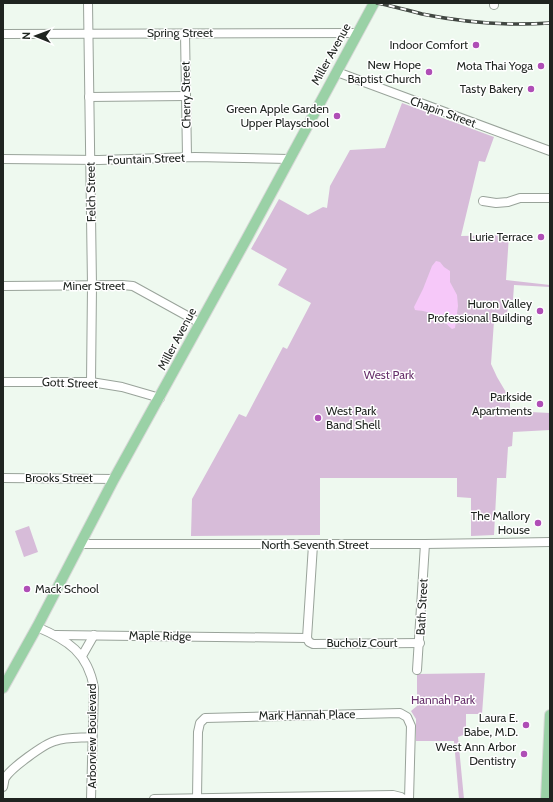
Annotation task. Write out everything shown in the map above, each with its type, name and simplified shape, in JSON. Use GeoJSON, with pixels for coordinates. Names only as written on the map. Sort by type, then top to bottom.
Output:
{"type":"FeatureCollection","features":[{"type":"Feature","properties":{"kind":"main road","name":"Miller Avenue"},"geometry":{"type":"LineString","coordinates":[[3,688],[37,627],[114,479],[160,398],[374,3]]}},
{"type":"Feature","properties":{"kind":"main road"},"geometry":{"type":"LineString","coordinates":[[546,799],[550,714]]}},
{"type":"Feature","properties":{"kind":"street","name":"Felch Street"},"geometry":{"type":"LineString","coordinates":[[88,3],[92,286],[91,382]]}},
{"type":"Feature","properties":{"kind":"street","name":"Cherry Street"},"geometry":{"type":"LineString","coordinates":[[186,33],[187,157]]}},
{"type":"Feature","properties":{"kind":"street","name":"Spring Street"},"geometry":{"type":"LineString","coordinates":[[3,34],[358,33]]}},
{"type":"Feature","properties":{"kind":"street","name":"Chapin Street"},"geometry":{"type":"LineString","coordinates":[[337,72],[550,151]]}},
{"type":"Feature","properties":{"kind":"street"},"geometry":{"type":"LineString","coordinates":[[89,97],[186,96]]}},
{"type":"Feature","properties":{"kind":"street","name":"Fountain Street"},"geometry":{"type":"LineString","coordinates":[[3,159],[90,160],[187,157],[289,159]]}},
{"type":"Feature","properties":{"kind":"street"},"geometry":{"type":"LineString","coordinates":[[483,201],[508,202],[520,198],[550,198]]}},
{"type":"Feature","properties":{"kind":"street","name":"Miner Street"},"geometry":{"type":"LineString","coordinates":[[3,286],[133,286],[200,323]]}},
{"type":"Feature","properties":{"kind":"street","name":"Gott Street"},"geometry":{"type":"LineString","coordinates":[[3,382],[91,382],[122,387],[160,398]]}},
{"type":"Feature","properties":{"kind":"street","name":"Brooks Street"},"geometry":{"type":"LineString","coordinates":[[3,478],[114,479]]}},
{"type":"Feature","properties":{"kind":"street","name":"North Seventh Street"},"geometry":{"type":"LineString","coordinates":[[80,544],[424,544],[550,542]]}},
{"type":"Feature","properties":{"kind":"street"},"geometry":{"type":"LineString","coordinates":[[307,638],[313,544]]}},
{"type":"Feature","properties":{"kind":"street","name":"Bath Street"},"geometry":{"type":"LineString","coordinates":[[417,670],[420,643],[424,544]]}},
{"type":"Feature","properties":{"kind":"street","name":"Arborview Boulevard"},"geometry":{"type":"LineString","coordinates":[[37,627],[56,636],[82,656],[92,676],[94,688],[91,799]]}},
{"type":"Feature","properties":{"kind":"street"},"geometry":{"type":"LineString","coordinates":[[82,656],[94,635]]}},
{"type":"Feature","properties":{"kind":"street","name":"Maple Ridge"},"geometry":{"type":"LineString","coordinates":[[56,636],[94,635],[307,638]]}},
{"type":"Feature","properties":{"kind":"street","name":"Bucholz Court"},"geometry":{"type":"LineString","coordinates":[[307,638],[309,642],[313,644],[420,643]]}},
{"type":"Feature","properties":{"kind":"street","name":"Mark Hannah Place"},"geometry":{"type":"LineString","coordinates":[[197,798],[198,732],[200,723],[205,718],[400,713],[407,717],[411,726],[409,799]]}},
{"type":"Feature","properties":{"kind":"street"},"geometry":{"type":"LineString","coordinates":[[3,787],[5,778],[15,767],[41,748],[54,741],[92,737]]}},
{"type":"Feature","properties":{"kind":"street"},"geometry":{"type":"LineString","coordinates":[[154,799],[299,798],[394,795],[404,799]]}},
{"type":"Feature","properties":{"kind":"green space","name":"West Park"},"geometry":{"type":"Polygon","coordinates":[[[402,103],[494,137],[485,162],[479,161],[461,236],[509,235],[506,280],[550,285],[550,287],[514,285],[513,300],[508,300],[507,322],[494,321],[491,364],[507,394],[510,394],[510,411],[550,413],[550,430],[513,432],[512,446],[508,447],[506,478],[497,478],[494,535],[471,536],[471,498],[457,497],[457,478],[320,478],[320,535],[191,536],[192,499],[239,414],[246,417],[283,347],[287,349],[311,303],[278,285],[287,269],[251,249],[279,199],[308,215],[323,207],[327,208],[330,186],[350,150],[385,148],[402,103]]]}},
{"type":"Feature","properties":{"kind":"green space"},"geometry":{"type":"Polygon","coordinates":[[[29,526],[38,552],[24,557],[15,531],[29,526]]]}},
{"type":"Feature","properties":{"kind":"green space","name":"Hannah Park"},"geometry":{"type":"Polygon","coordinates":[[[485,673],[482,714],[466,714],[466,734],[458,737],[464,799],[459,799],[454,741],[416,741],[416,719],[411,711],[417,706],[417,674],[485,673]]]}},
{"type":"Feature","properties":{"kind":"shaded area"},"geometry":{"type":"Polygon","coordinates":[[[436,261],[440,262],[450,271],[450,282],[457,295],[458,306],[455,328],[452,329],[434,314],[415,310],[414,307],[432,266],[436,261]]]}},
{"type":"Feature","properties":{"kind":"railway"},"geometry":{"type":"LineString","coordinates":[[377,3],[422,14],[469,21],[502,24],[550,23]]}},
{"type":"Feature","properties":{"kind":"place","name":"Indoor Comfort"},"geometry":{"type":"Point","coordinates":[476,45]}},
{"type":"Feature","properties":{"kind":"place","name":"Mota Thai Yoga"},"geometry":{"type":"Point","coordinates":[541,66]}},
{"type":"Feature","properties":{"kind":"place","name":"New Hope Baptist Church"},"geometry":{"type":"Point","coordinates":[429,72]}},
{"type":"Feature","properties":{"kind":"place","name":"Tasty Bakery"},"geometry":{"type":"Point","coordinates":[531,89]}},
{"type":"Feature","properties":{"kind":"place","name":"Green Apple Garden Upper Playschool"},"geometry":{"type":"Point","coordinates":[337,116]}},
{"type":"Feature","properties":{"kind":"place","name":"Lurie Terrace"},"geometry":{"type":"Point","coordinates":[541,237]}},
{"type":"Feature","properties":{"kind":"place","name":"Huron Valley Professional Building"},"geometry":{"type":"Point","coordinates":[540,311]}},
{"type":"Feature","properties":{"kind":"place","name":"Parkside Apartments"},"geometry":{"type":"Point","coordinates":[540,404]}},
{"type":"Feature","properties":{"kind":"place","name":"West Park Band Shell"},"geometry":{"type":"Point","coordinates":[318,418]}},
{"type":"Feature","properties":{"kind":"place","name":"The Mallory House"},"geometry":{"type":"Point","coordinates":[538,523]}},
{"type":"Feature","properties":{"kind":"place","name":"Mack School"},"geometry":{"type":"Point","coordinates":[27,589]}},
{"type":"Feature","properties":{"kind":"place","name":"Laura E. Babe, M.D."},"geometry":{"type":"Point","coordinates":[526,725]}},
{"type":"Feature","properties":{"kind":"place","name":"West Ann Arbor Dentistry"},"geometry":{"type":"Point","coordinates":[524,754]}}]}
